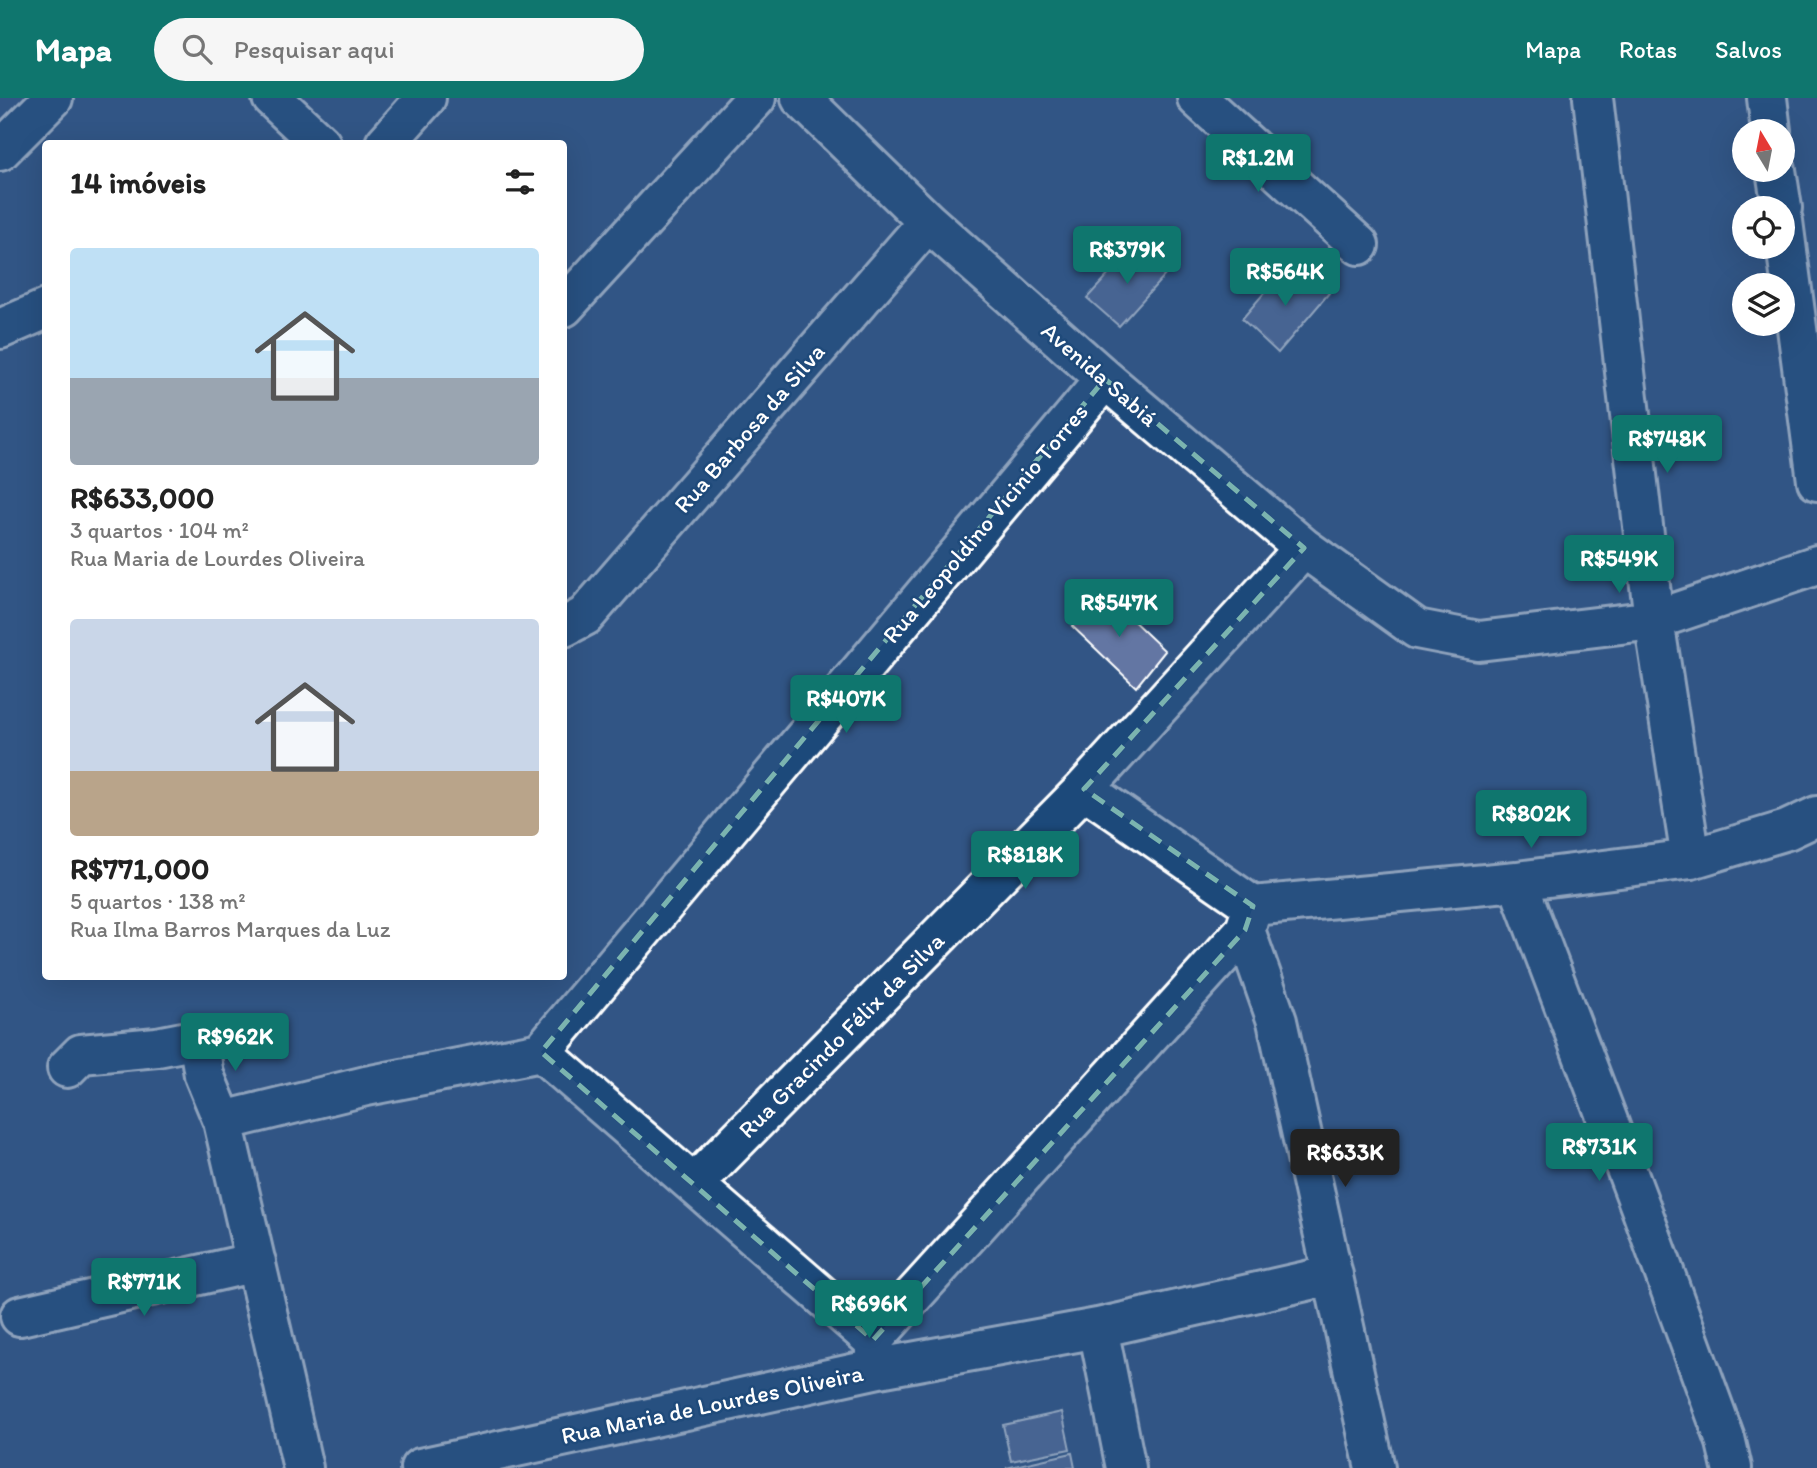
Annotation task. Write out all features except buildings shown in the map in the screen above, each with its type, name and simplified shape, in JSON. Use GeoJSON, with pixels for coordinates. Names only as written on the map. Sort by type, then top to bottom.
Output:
{"type":"FeatureCollection","features":[{"type":"Feature","properties":{"kind":"street"},"geometry":{"type":"LineString","coordinates":[[0,151],[53,98]]}},
{"type":"Feature","properties":{"kind":"street"},"geometry":{"type":"LineString","coordinates":[[272,98],[317,140]]}},
{"type":"Feature","properties":{"kind":"street"},"geometry":{"type":"LineString","coordinates":[[389,140],[426,98]]}},
{"type":"Feature","properties":{"kind":"street"},"geometry":{"type":"LineString","coordinates":[[567,304],[756,98]]}},
{"type":"Feature","properties":{"kind":"street","name":"Avenida Sabiá"},"geometry":{"type":"LineString","coordinates":[[801,98],[928,222],[1105,379],[1304,548],[1417,629],[1479,641],[1654,620]]}},
{"type":"Feature","properties":{"kind":"street"},"geometry":{"type":"LineString","coordinates":[[1197,98],[1359,245]]}},
{"type":"Feature","properties":{"kind":"street"},"geometry":{"type":"LineString","coordinates":[[1593,98],[1654,620],[1691,859]]}},
{"type":"Feature","properties":{"kind":"street"},"geometry":{"type":"LineString","coordinates":[[1767,98],[1770,119]]}},
{"type":"Feature","properties":{"kind":"street","name":"Rua Barbosa da Silva"},"geometry":{"type":"LineString","coordinates":[[567,626],[585,617],[928,222]]}},
{"type":"Feature","properties":{"kind":"street"},"geometry":{"type":"LineString","coordinates":[[1794,259],[1805,294],[1817,481]]}},
{"type":"Feature","properties":{"kind":"street"},"geometry":{"type":"LineString","coordinates":[[0,328],[42,311]]}},
{"type":"Feature","properties":{"kind":"street","name":"Rua Leopoldino Vicinio Torres"},"geometry":{"type":"LineString","coordinates":[[541,1052],[1105,379]]}},
{"type":"Feature","properties":{"kind":"street","name":"Rua Gracindo Félix da Silva"},"geometry":{"type":"LineString","coordinates":[[694,1184],[1084,789],[1304,548]]}},
{"type":"Feature","properties":{"kind":"street"},"geometry":{"type":"LineString","coordinates":[[1654,620],[1817,565]]}},
{"type":"Feature","properties":{"kind":"street"},"geometry":{"type":"LineString","coordinates":[[1084,789],[1249,918],[1277,1021],[1375,1468]]}},
{"type":"Feature","properties":{"kind":"street"},"geometry":{"type":"LineString","coordinates":[[223,1121],[366,1086],[541,1052],[694,1184],[876,1354],[1249,918],[1691,859],[1787,830],[1817,816]]}},
{"type":"Feature","properties":{"kind":"street"},"geometry":{"type":"LineString","coordinates":[[1517,881],[1647,1224],[1726,1442],[1732,1468]]}},
{"type":"Feature","properties":{"kind":"street"},"geometry":{"type":"LineString","coordinates":[[67,1068],[81,1054],[198,1040],[204,1076],[223,1121],[303,1468]]}},
{"type":"Feature","properties":{"kind":"street"},"geometry":{"type":"LineString","coordinates":[[20,1316],[256,1262]]}},
{"type":"Feature","properties":{"kind":"street","name":"Rua Maria de Lourdes Oliveira"},"geometry":{"type":"LineString","coordinates":[[420,1468],[876,1354],[1098,1328],[1333,1275]]}},
{"type":"Feature","properties":{"kind":"street"},"geometry":{"type":"LineString","coordinates":[[1098,1328],[1126,1468]]}},
{"type":"Feature","properties":{"kind":"highlighted area"},"geometry":{"type":"Polygon","coordinates":[[[1105,379],[1304,548],[1084,789],[1253,906],[1245,930],[873,1340],[541,1052],[1105,379]]]}}]}
